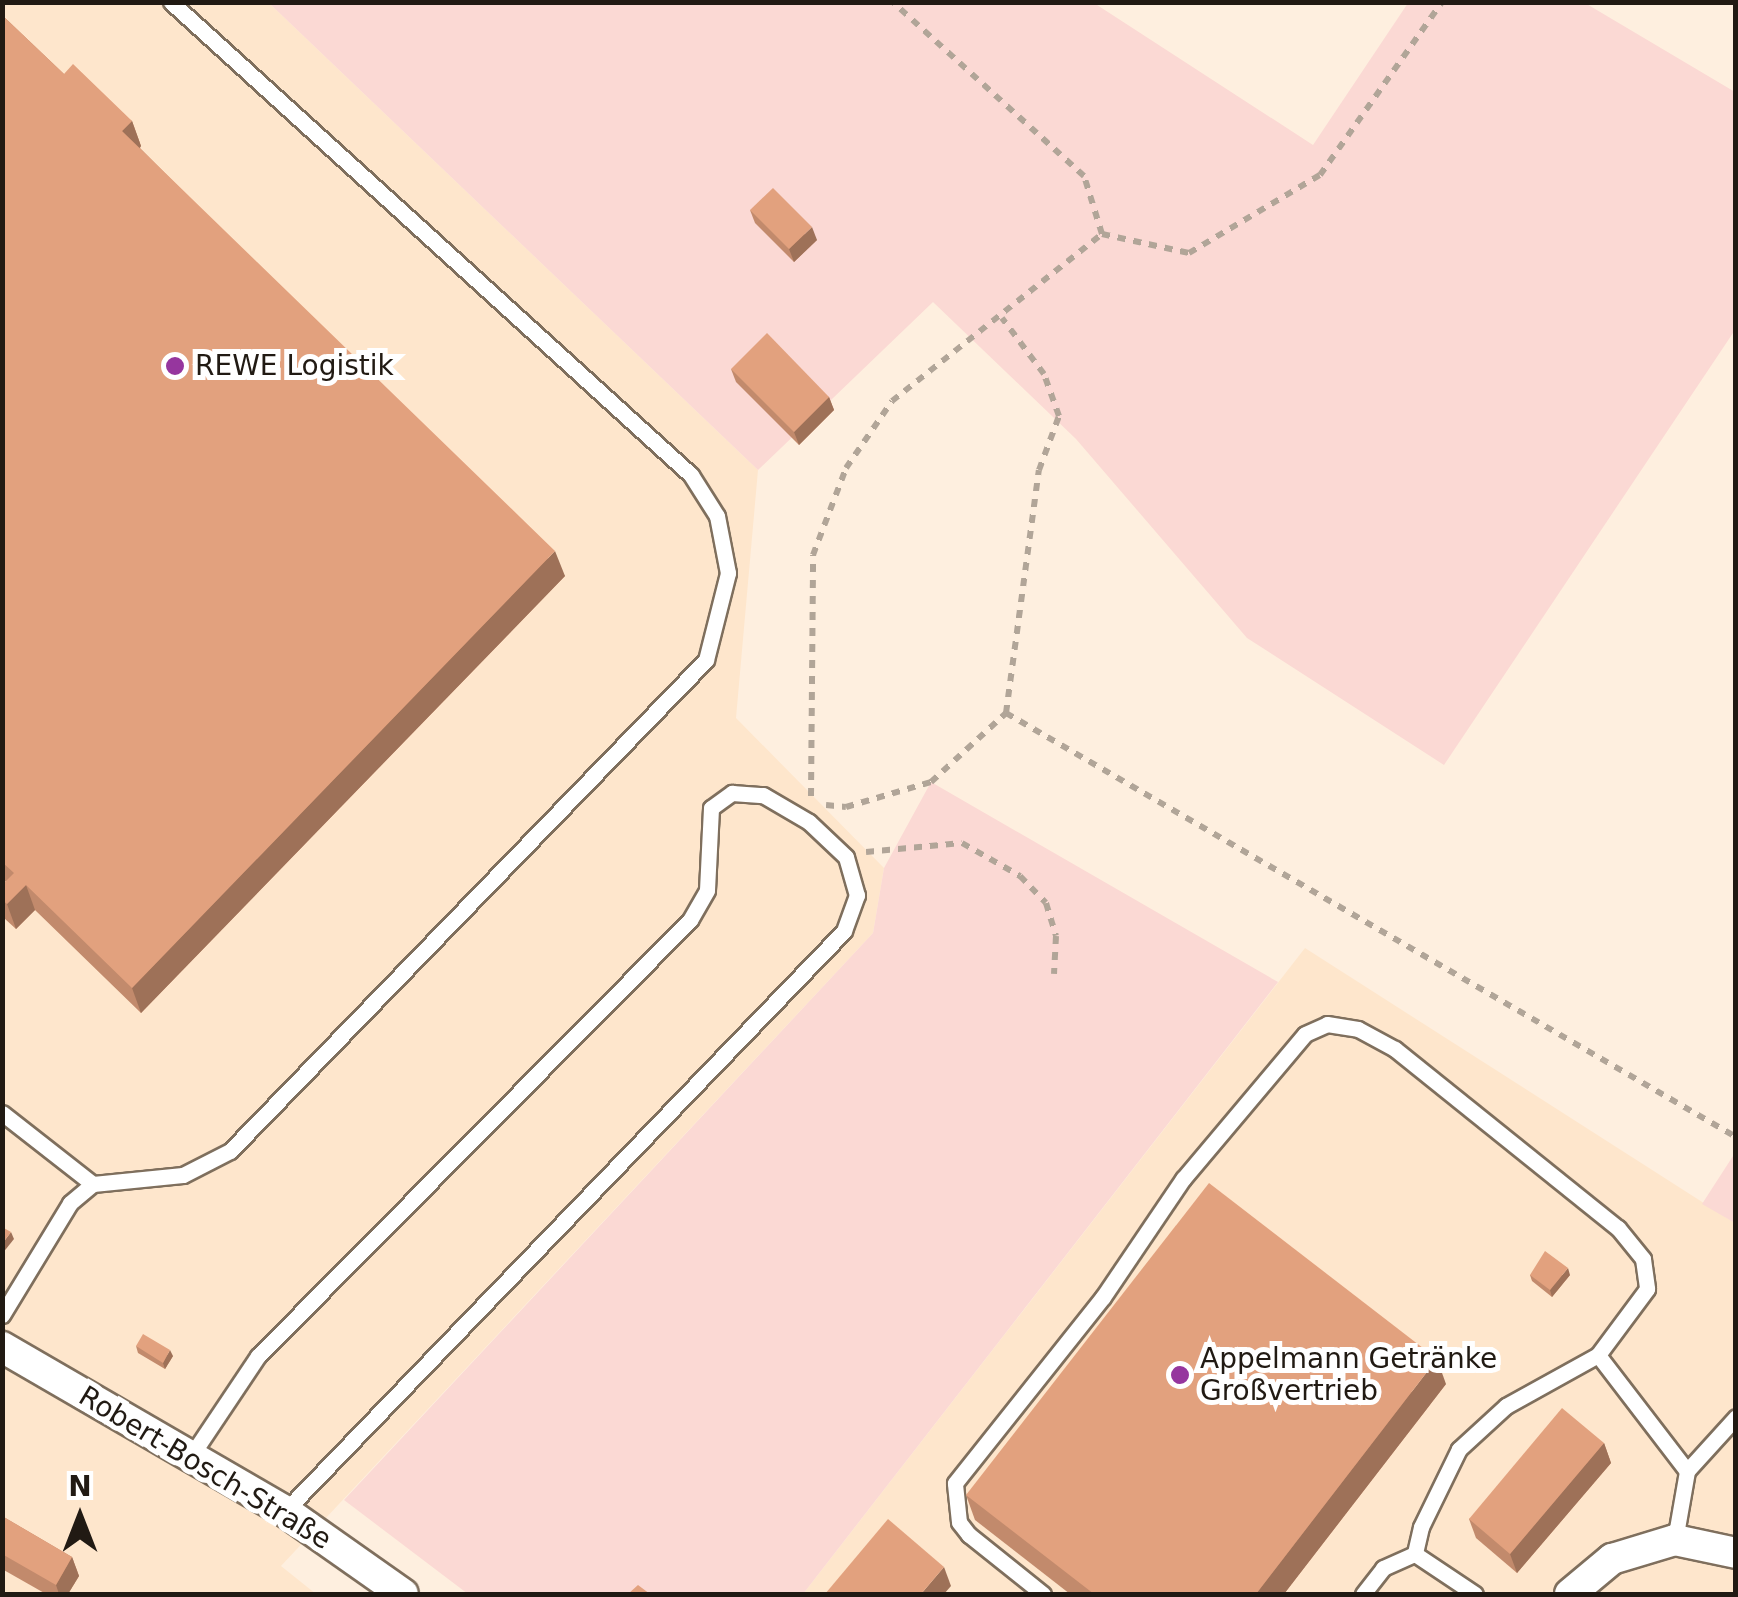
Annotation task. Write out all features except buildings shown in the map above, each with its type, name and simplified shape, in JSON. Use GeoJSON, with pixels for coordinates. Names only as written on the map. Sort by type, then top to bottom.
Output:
{"type":"FeatureCollection","features":[{"type":"Feature","properties":{"kind":"street","name":"Robert-Bosch-Straße"},"geometry":{"type":"LineString","coordinates":[[2,1347],[285,1511],[403,1594]]}},
{"type":"Feature","properties":{"kind":"street"},"geometry":{"type":"LineString","coordinates":[[1570,1594],[1612,1559],[1675,1540],[1736,1552]]}},
{"type":"Feature","properties":{"kind":"lane"},"geometry":{"type":"LineString","coordinates":[[2,1315],[70,1203],[93,1184],[183,1175],[230,1151],[706,660],[728,573],[717,516],[691,475],[171,2]]}},
{"type":"Feature","properties":{"kind":"lane"},"geometry":{"type":"LineString","coordinates":[[191,1456],[258,1356],[690,920],[706,890],[711,808],[732,793],[763,795],[808,822],[846,857],[857,894],[844,931],[285,1511]]}},
{"type":"Feature","properties":{"kind":"lane"},"geometry":{"type":"LineString","coordinates":[[1043,1594],[969,1536],[959,1522],[955,1484],[1103,1297],[1183,1178],[1305,1034],[1327,1024],[1358,1029],[1395,1049],[1618,1228],[1643,1259],[1647,1290],[1598,1356],[1506,1406],[1459,1448],[1421,1528],[1415,1554]]}},
{"type":"Feature","properties":{"kind":"lane"},"geometry":{"type":"LineString","coordinates":[[2,1113],[93,1184]]}},
{"type":"Feature","properties":{"kind":"lane"},"geometry":{"type":"LineString","coordinates":[[1598,1356],[1686,1471]]}},
{"type":"Feature","properties":{"kind":"lane"},"geometry":{"type":"LineString","coordinates":[[1675,1540],[1686,1471],[1736,1418]]}},
{"type":"Feature","properties":{"kind":"lane"},"geometry":{"type":"LineString","coordinates":[[1363,1594],[1383,1568],[1415,1554]]}},
{"type":"Feature","properties":{"kind":"lane"},"geometry":{"type":"LineString","coordinates":[[1415,1554],[1475,1594]]}},
{"type":"Feature","properties":{"kind":"path"},"geometry":{"type":"LineString","coordinates":[[893,2],[1084,176],[1102,234]]}},
{"type":"Feature","properties":{"kind":"path"},"geometry":{"type":"LineString","coordinates":[[1102,234],[1189,253],[1320,175],[1442,2]]}},
{"type":"Feature","properties":{"kind":"path"},"geometry":{"type":"LineString","coordinates":[[1002,318],[1044,374],[1059,416],[1039,470],[1006,714],[931,782],[846,807],[810,804],[812,555],[840,486],[892,401],[1002,318],[1102,234]]}},
{"type":"Feature","properties":{"kind":"path"},"geometry":{"type":"LineString","coordinates":[[1006,714],[1736,1137]]}},
{"type":"Feature","properties":{"kind":"path"},"geometry":{"type":"LineString","coordinates":[[846,857],[928,842],[962,842],[993,858],[1046,903],[1056,936],[1054,974]]}},
{"type":"Feature","properties":{"kind":"shaded area"},"geometry":{"type":"Polygon","coordinates":[[[3,3],[269,3],[758,470],[736,718],[884,868],[873,933],[281,1566],[316,1594],[3,1594],[3,3]]]}},
{"type":"Feature","properties":{"kind":"shaded area"},"geometry":{"type":"Polygon","coordinates":[[[269,3],[1094,3],[1313,145],[1408,3],[1585,3],[1735,92],[1735,330],[1444,765],[1247,638],[1076,439],[933,302],[758,470],[269,3]]]}},
{"type":"Feature","properties":{"kind":"shaded area"},"geometry":{"type":"Polygon","coordinates":[[[931,782],[1278,982],[803,1594],[468,1594],[344,1500],[873,933],[884,868],[931,782]]]}},
{"type":"Feature","properties":{"kind":"shaded area"},"geometry":{"type":"Polygon","coordinates":[[[1305,948],[1735,1223],[1735,1594],[803,1594],[1305,948]]]}},
{"type":"Feature","properties":{"kind":"shaded area"},"geometry":{"type":"Polygon","coordinates":[[[1733,1156],[1736,1158],[1735,1223],[1702,1204],[1733,1156]]]}},
{"type":"Feature","properties":{"kind":"place","name":"REWE Logistik"},"geometry":{"type":"Point","coordinates":[175,366]}},
{"type":"Feature","properties":{"kind":"place","name":"Appelmann Getränke Großvertrieb"},"geometry":{"type":"Point","coordinates":[1180,1375]}}]}
